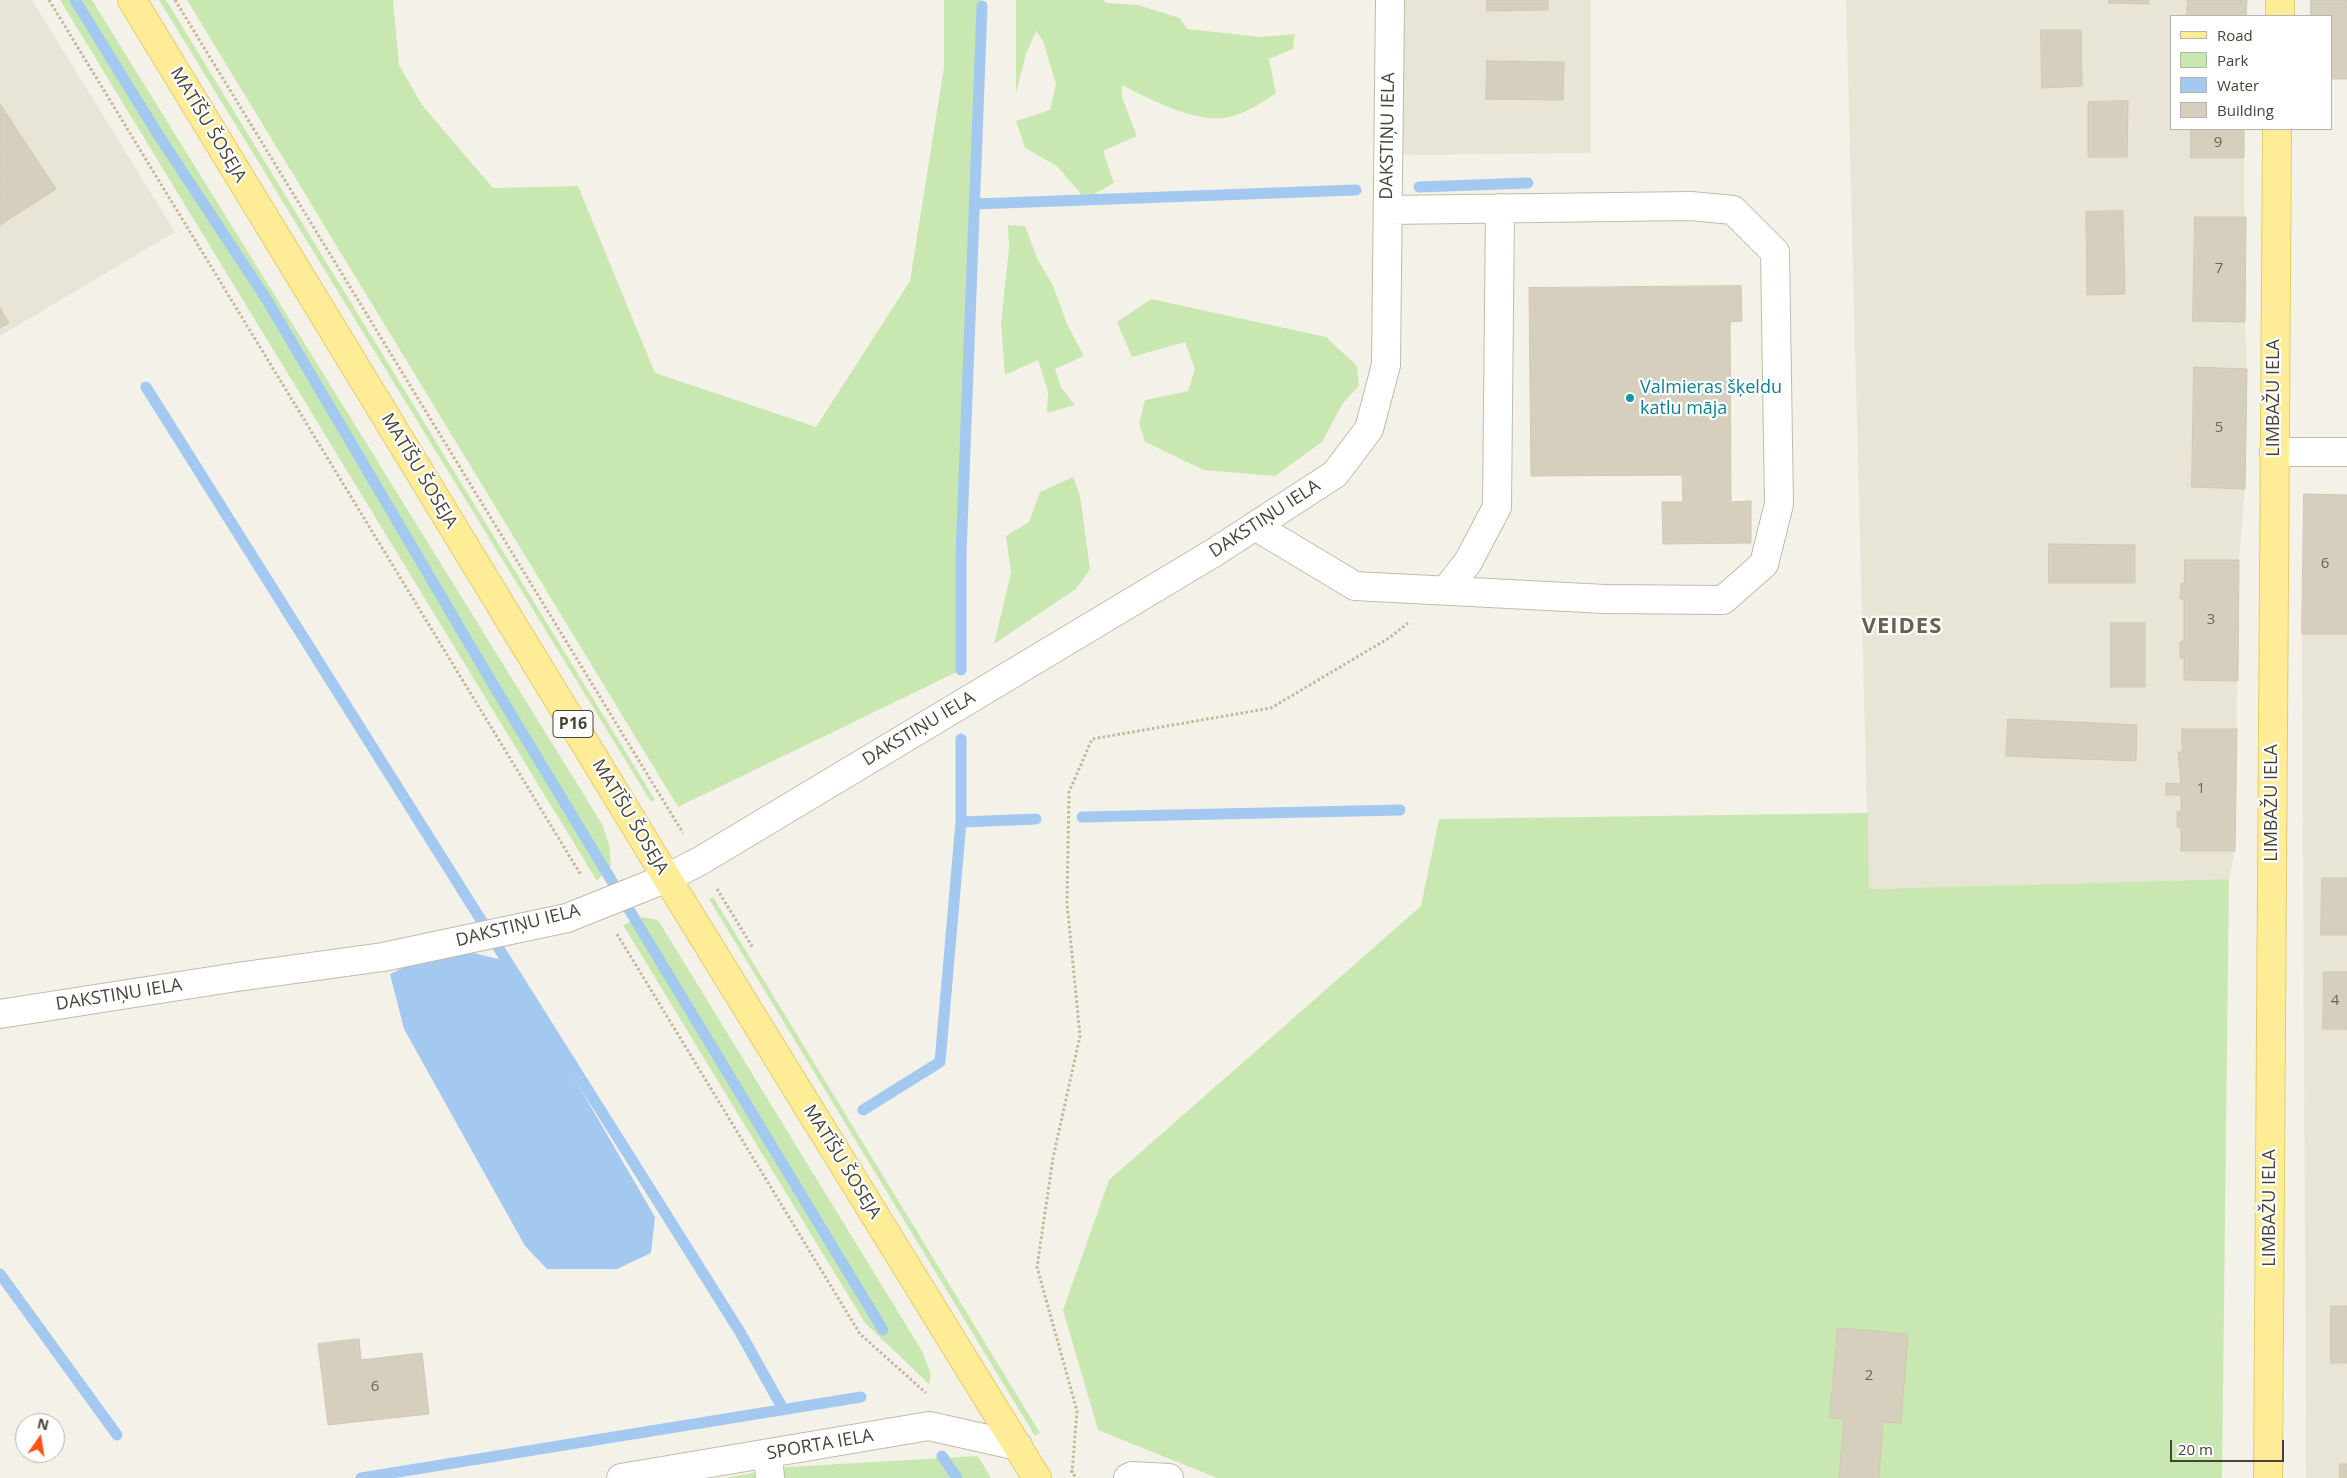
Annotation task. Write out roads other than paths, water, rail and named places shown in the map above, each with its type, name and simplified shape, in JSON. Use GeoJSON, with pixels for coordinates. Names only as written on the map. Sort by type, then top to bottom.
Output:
{"type":"FeatureCollection","features":[{"type":"Feature","properties":{"kind":"main road","name":"MATĪŠU ŠOSEJA"},"geometry":{"type":"LineString","coordinates":[[132,0],[667,878],[1037,1478]]}},
{"type":"Feature","properties":{"kind":"main road"},"geometry":{"type":"LineString","coordinates":[[2280,0],[2280,15]]}},
{"type":"Feature","properties":{"kind":"main road","name":"LIMBAŽU IELA"},"geometry":{"type":"LineString","coordinates":[[2268,1478],[2277,130]]}},
{"type":"Feature","properties":{"kind":"street","name":"DAKSTIŅU IELA"},"geometry":{"type":"LineString","coordinates":[[0,1014],[237,977],[383,957],[567,918],[667,878],[707,856],[1255,526],[1335,474],[1369,429],[1386,365],[1390,0]]}},
{"type":"Feature","properties":{"kind":"street"},"geometry":{"type":"LineString","coordinates":[[1255,526],[1355,586],[1605,599],[1723,600],[1764,564],[1779,504],[1775,252],[1733,210],[1691,206],[1388,210]]}},
{"type":"Feature","properties":{"kind":"street"},"geometry":{"type":"LineString","coordinates":[[1446,590],[1468,562],[1497,507],[1500,208]]}},
{"type":"Feature","properties":{"kind":"street"},"geometry":{"type":"LineString","coordinates":[[2274,452],[2347,452]]}},
{"type":"Feature","properties":{"kind":"street","name":"SPORTA IELA"},"geometry":{"type":"LineString","coordinates":[[621,1478],[769,1466],[928,1426],[1018,1446]]}},
{"type":"Feature","properties":{"kind":"street"},"geometry":{"type":"LineString","coordinates":[[1128,1478],[1132,1476],[1169,1478]]}},
{"type":"Feature","properties":{"kind":"water"},"geometry":{"type":"Polygon","coordinates":[[[449,947],[506,961],[655,1217],[651,1253],[617,1269],[547,1269],[525,1246],[404,1029],[390,974],[449,947]]]}},
{"type":"Feature","properties":{"kind":"waterway"},"geometry":{"type":"LineString","coordinates":[[75,0],[159,136],[267,300],[494,686],[883,1330]]}},
{"type":"Feature","properties":{"kind":"waterway"},"geometry":{"type":"LineString","coordinates":[[961,670],[961,555],[982,6]]}},
{"type":"Feature","properties":{"kind":"waterway"},"geometry":{"type":"LineString","coordinates":[[1419,187],[1528,183]]}},
{"type":"Feature","properties":{"kind":"waterway"},"geometry":{"type":"LineString","coordinates":[[975,204],[1356,190]]}},
{"type":"Feature","properties":{"kind":"waterway"},"geometry":{"type":"LineString","coordinates":[[146,387],[740,1332],[783,1409]]}},
{"type":"Feature","properties":{"kind":"waterway"},"geometry":{"type":"LineString","coordinates":[[863,1110],[940,1062],[961,822],[961,739]]}},
{"type":"Feature","properties":{"kind":"waterway"},"geometry":{"type":"LineString","coordinates":[[1082,817],[1400,810]]}},
{"type":"Feature","properties":{"kind":"waterway"},"geometry":{"type":"LineString","coordinates":[[961,822],[1036,819]]}},
{"type":"Feature","properties":{"kind":"waterway"},"geometry":{"type":"LineString","coordinates":[[0,1274],[117,1435]]}},
{"type":"Feature","properties":{"kind":"waterway"},"geometry":{"type":"LineString","coordinates":[[361,1478],[861,1397]]}},
{"type":"Feature","properties":{"kind":"waterway"},"geometry":{"type":"LineString","coordinates":[[942,1456],[957,1478]]}},
{"type":"Feature","properties":{"kind":"place","name":"Valmieras šķeldu katlu māja"},"geometry":{"type":"Point","coordinates":[1630,398]}},
{"type":"Feature","properties":{"kind":"district","name":"VEIDES"},"geometry":{"type":"Point","coordinates":[1902,627]}}]}
